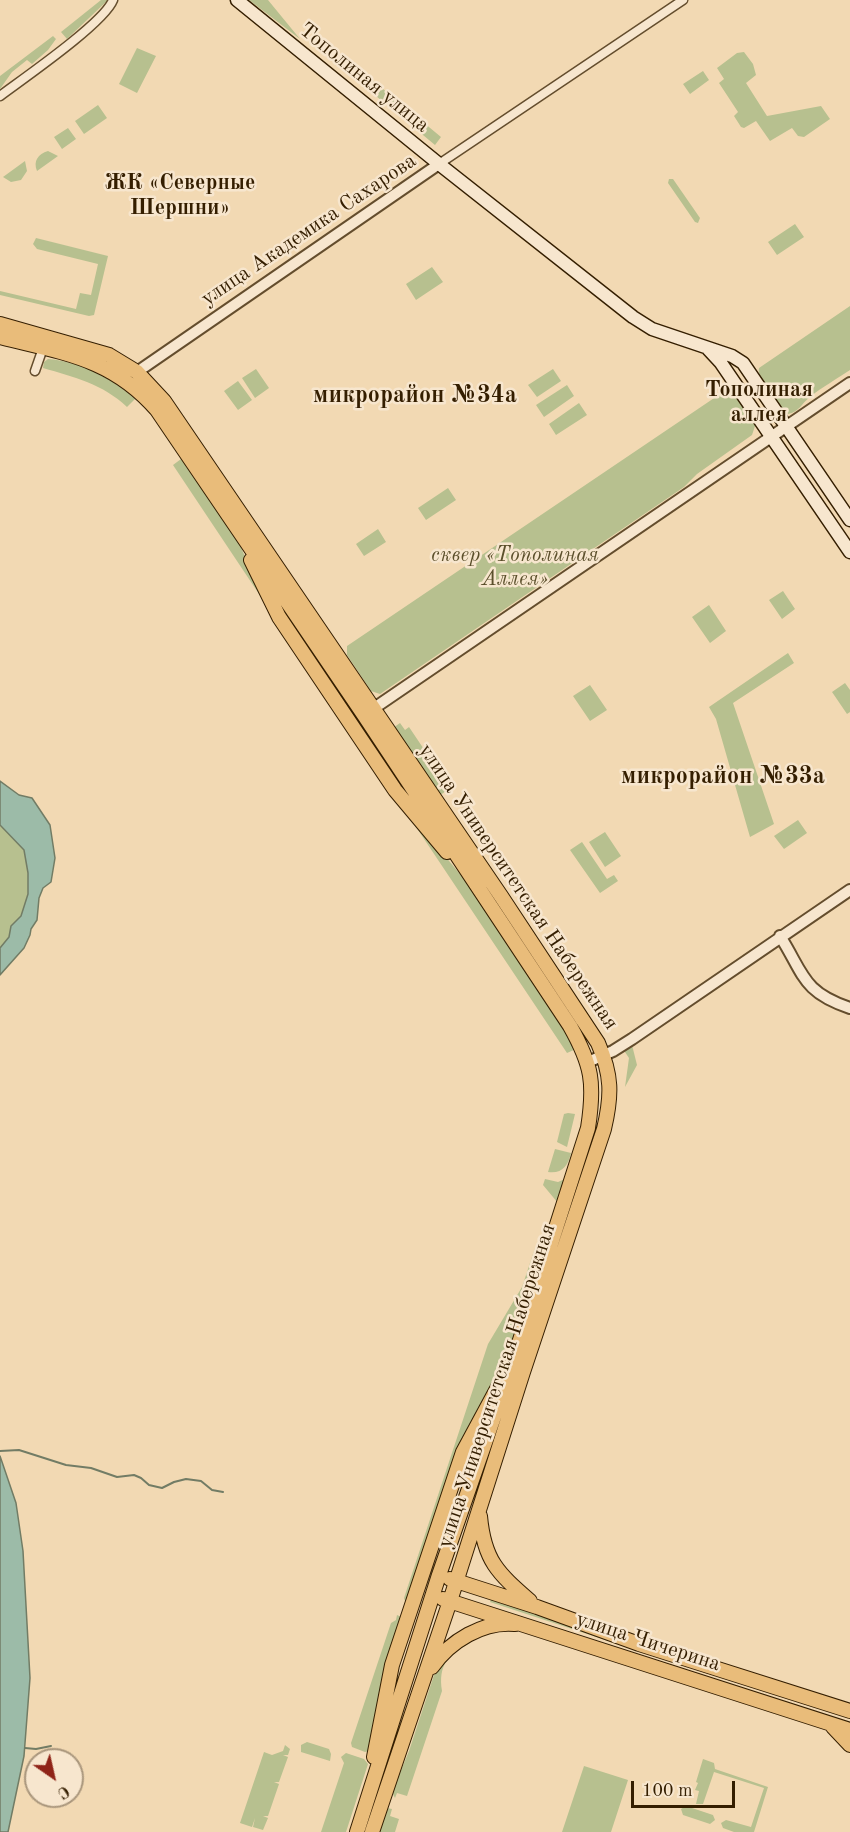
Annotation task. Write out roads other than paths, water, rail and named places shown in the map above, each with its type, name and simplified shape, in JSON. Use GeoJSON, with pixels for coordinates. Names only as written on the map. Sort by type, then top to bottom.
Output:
{"type":"FeatureCollection","features":[{"type":"Feature","properties":{"kind":"main road","name":"Тополиная улица"},"geometry":{"type":"LineString","coordinates":[[237,0],[633,317],[652,329],[732,356],[742,363],[850,520]]}},
{"type":"Feature","properties":{"kind":"main road","name":"улица Университетская Набережная"},"geometry":{"type":"LineString","coordinates":[[0,324],[109,354],[133,377],[164,401],[369,712],[570,1026],[588,1062],[592,1078],[592,1105],[588,1128],[357,1832]]}},
{"type":"Feature","properties":{"kind":"main road","name":"улица Университетская Набережная"},"geometry":{"type":"LineString","coordinates":[[0,337],[98,364],[133,377],[584,1020],[604,1056],[609,1076],[609,1104],[604,1128],[372,1832]]}},
{"type":"Feature","properties":{"kind":"main road"},"geometry":{"type":"LineString","coordinates":[[702,345],[721,363],[850,552]]}},
{"type":"Feature","properties":{"kind":"main road"},"geometry":{"type":"LineString","coordinates":[[237,527],[279,617],[337,704],[395,790],[482,891]]}},
{"type":"Feature","properties":{"kind":"main road"},"geometry":{"type":"LineString","coordinates":[[357,1832],[392,1665],[463,1452],[477,1422],[513,1362]]}},
{"type":"Feature","properties":{"kind":"main road"},"geometry":{"type":"LineString","coordinates":[[480,1509],[483,1539],[494,1567],[537,1607]]}},
{"type":"Feature","properties":{"kind":"main road","name":"улица Чичерина"},"geometry":{"type":"LineString","coordinates":[[440,1575],[639,1644],[850,1712]]}},
{"type":"Feature","properties":{"kind":"main road","name":"улица Чичерина"},"geometry":{"type":"LineString","coordinates":[[433,1595],[850,1730]]}},
{"type":"Feature","properties":{"kind":"main road"},"geometry":{"type":"LineString","coordinates":[[424,1678],[446,1651],[474,1632],[508,1623],[532,1626]]}},
{"type":"Feature","properties":{"kind":"main road"},"geometry":{"type":"LineString","coordinates":[[830,1724],[850,1745]]}},
{"type":"Feature","properties":{"kind":"street"},"geometry":{"type":"LineString","coordinates":[[0,96],[78,36],[110,7],[113,0]]}},
{"type":"Feature","properties":{"kind":"street","name":"улица Академика Сахарова"},"geometry":{"type":"LineString","coordinates":[[133,377],[439,164],[683,0]]}},
{"type":"Feature","properties":{"kind":"street"},"geometry":{"type":"LineString","coordinates":[[35,371],[43,348]]}},
{"type":"Feature","properties":{"kind":"street"},"geometry":{"type":"LineString","coordinates":[[369,712],[850,383]]}},
{"type":"Feature","properties":{"kind":"street"},"geometry":{"type":"LineString","coordinates":[[588,1062],[604,1056],[632,1039],[850,890]]}},
{"type":"Feature","properties":{"kind":"street"},"geometry":{"type":"LineString","coordinates":[[780,936],[801,975],[812,989],[835,1003],[850,1008]]}},
{"type":"Feature","properties":{"kind":"waterway"},"geometry":{"type":"LineString","coordinates":[[0,1451],[19,1450],[66,1465],[91,1468],[117,1477],[134,1475],[149,1485],[162,1488],[186,1479],[201,1481],[212,1490],[223,1492]]}},
{"type":"Feature","properties":{"kind":"waterway"},"geometry":{"type":"LineString","coordinates":[[41,1748],[51,1746]]}},
{"type":"Feature","properties":{"kind":"district","name":"ЖК «Северные Шершни»"},"geometry":{"type":"Point","coordinates":[180,196]}},
{"type":"Feature","properties":{"kind":"district","name":"микрорайон №34а"},"geometry":{"type":"Point","coordinates":[415,396]}},
{"type":"Feature","properties":{"kind":"district","name":"Тополиная аллея"},"geometry":{"type":"Point","coordinates":[759,402]}},
{"type":"Feature","properties":{"kind":"district","name":"микрорайон №33а"},"geometry":{"type":"Point","coordinates":[723,777]}},
{"type":"Feature","properties":{"kind":"park label","name":"сквер «Тополиная Аллея»"},"geometry":{"type":"Point","coordinates":[515,567]}}]}
